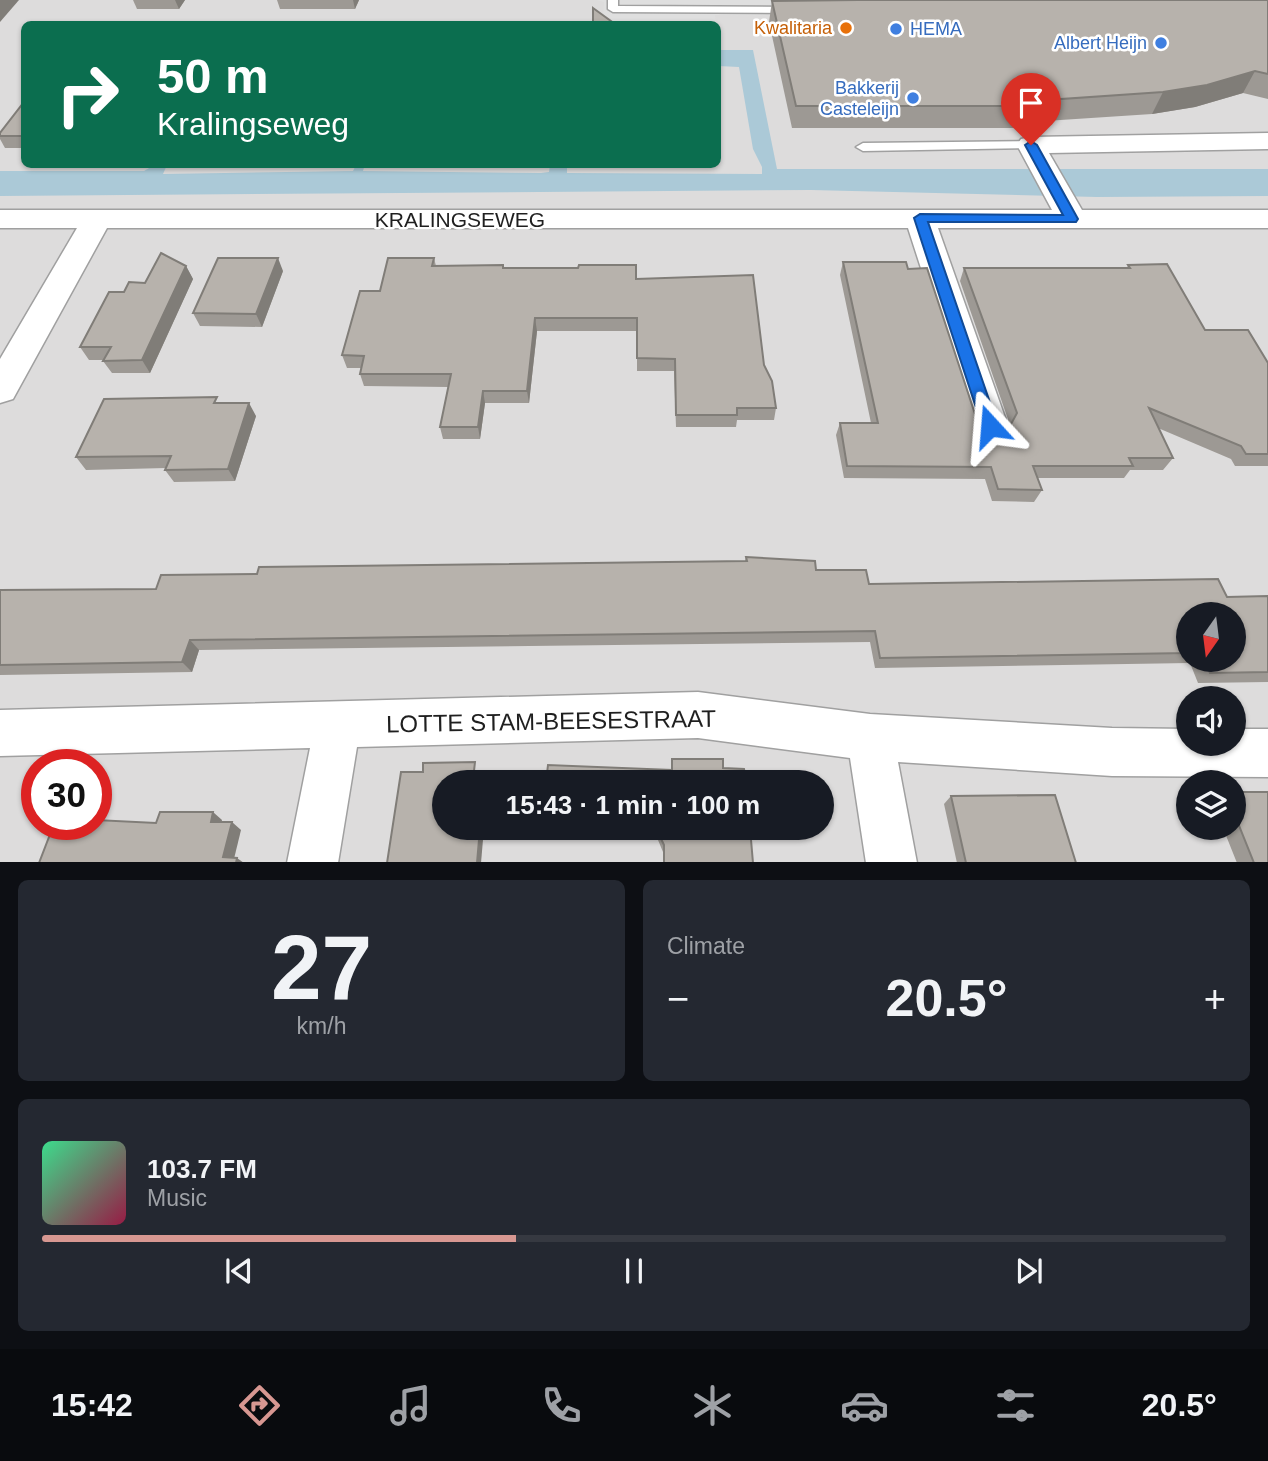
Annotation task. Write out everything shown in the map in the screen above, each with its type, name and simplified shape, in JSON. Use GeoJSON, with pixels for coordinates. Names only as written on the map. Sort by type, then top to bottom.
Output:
{"type":"FeatureCollection","features":[{"type":"Feature","properties":{"kind":"street"},"geometry":{"type":"LineString","coordinates":[[1066,209],[1037,155],[1268,141]]}},
{"type":"Feature","properties":{"kind":"street","name":"KRALINGSEWEG"},"geometry":{"type":"LineString","coordinates":[[0,219],[920,218],[1066,209],[1268,219]]}},
{"type":"Feature","properties":{"kind":"street"},"geometry":{"type":"LineString","coordinates":[[920,218],[990,426]]}},
{"type":"Feature","properties":{"kind":"street"},"geometry":{"type":"LineString","coordinates":[[0,390],[97,219]]}},
{"type":"Feature","properties":{"kind":"street","name":"LOTTE STAM-BEESESTRAAT"},"geometry":{"type":"LineString","coordinates":[[0,733],[698,715],[870,737],[1112,752],[1268,753]]}},
{"type":"Feature","properties":{"kind":"street"},"geometry":{"type":"LineString","coordinates":[[312,862],[338,723]]}},
{"type":"Feature","properties":{"kind":"street"},"geometry":{"type":"LineString","coordinates":[[870,737],[892,862]]}},
{"type":"Feature","properties":{"kind":"lane"},"geometry":{"type":"LineString","coordinates":[[613,0],[613,9],[799,10]]}},
{"type":"Feature","properties":{"kind":"lane"},"geometry":{"type":"LineString","coordinates":[[863,147],[1037,155]]}},
{"type":"Feature","properties":{"kind":"shaded area"},"geometry":{"type":"Polygon","coordinates":[[[0,0],[1268,0],[1268,862],[0,862],[0,0]]]}},
{"type":"Feature","properties":{"kind":"shaded area"},"geometry":{"type":"Polygon","coordinates":[[[596,0],[973,0],[981,16],[715,15],[716,21],[611,21],[611,18],[603,18],[604,2],[596,0]]]}},
{"type":"Feature","properties":{"kind":"water"},"geometry":{"type":"Polygon","coordinates":[[[721,50],[753,50],[777,169],[1268,169],[1268,196],[1097,197],[811,190],[0,196],[0,171],[144,171],[149,168],[166,168],[163,174],[353,171],[354,168],[364,168],[363,171],[541,173],[549,172],[550,168],[567,168],[567,173],[762,174],[762,167],[753,149],[739,67],[721,66],[721,50]]]}},
{"type":"Feature","properties":{"kind":"building"},"geometry":{"type":"Polygon","coordinates":[[[1268,0],[1268,74],[1255,71],[1207,85],[1163,92],[1033,101],[1036,106],[796,106],[772,1],[1268,0]]]}},
{"type":"Feature","properties":{"kind":"building"},"geometry":{"type":"Polygon","coordinates":[[[593,8],[611,21],[593,21],[593,8]]]}},
{"type":"Feature","properties":{"kind":"building"},"geometry":{"type":"Polygon","coordinates":[[[21,106],[21,136],[0,136],[21,106]]]}},
{"type":"Feature","properties":{"kind":"building"},"geometry":{"type":"Polygon","coordinates":[[[161,253],[186,266],[142,360],[103,361],[111,347],[80,347],[109,292],[124,292],[129,282],[145,283],[161,253]]]}},
{"type":"Feature","properties":{"kind":"building"},"geometry":{"type":"Polygon","coordinates":[[[218,258],[278,258],[256,314],[193,313],[218,258]]]}},
{"type":"Feature","properties":{"kind":"building"},"geometry":{"type":"Polygon","coordinates":[[[388,258],[434,258],[432,266],[578,268],[579,265],[636,265],[636,279],[753,275],[764,365],[772,381],[776,408],[737,408],[737,415],[676,415],[675,359],[637,358],[637,318],[535,318],[527,391],[483,391],[478,427],[440,427],[451,374],[360,374],[364,356],[342,355],[360,291],[380,291],[388,258]]]}},
{"type":"Feature","properties":{"kind":"building"},"geometry":{"type":"Polygon","coordinates":[[[843,262],[906,262],[908,269],[927,268],[975,414],[982,426],[995,430],[1010,426],[1017,413],[964,268],[1130,268],[1128,265],[1167,264],[1205,330],[1248,330],[1268,363],[1268,454],[1246,454],[1241,446],[1149,408],[1173,458],[1129,458],[1133,466],[1033,466],[1042,490],[998,489],[991,467],[847,466],[840,423],[878,423],[843,262]]]}},
{"type":"Feature","properties":{"kind":"building"},"geometry":{"type":"Polygon","coordinates":[[[217,397],[214,403],[249,403],[228,469],[165,470],[171,456],[76,457],[104,399],[217,397]]]}},
{"type":"Feature","properties":{"kind":"building"},"geometry":{"type":"Polygon","coordinates":[[[746,557],[815,561],[816,570],[866,570],[869,584],[1218,579],[1227,597],[1268,596],[1268,672],[1210,673],[1210,672],[1246,672],[1246,602],[1176,602],[1176,653],[880,658],[875,631],[190,640],[182,662],[0,665],[0,590],[156,589],[161,575],[257,574],[259,567],[747,561],[746,557]]]}},
{"type":"Feature","properties":{"kind":"building"},"geometry":{"type":"Polygon","coordinates":[[[672,759],[723,759],[723,768],[744,770],[672,770],[672,759]]]}},
{"type":"Feature","properties":{"kind":"building"},"geometry":{"type":"Polygon","coordinates":[[[475,762],[474,770],[432,770],[432,840],[479,840],[477,862],[387,862],[401,772],[423,772],[423,763],[475,762]]]}},
{"type":"Feature","properties":{"kind":"building"},"geometry":{"type":"Polygon","coordinates":[[[548,765],[672,770],[547,770],[548,765]]]}},
{"type":"Feature","properties":{"kind":"building"},"geometry":{"type":"Polygon","coordinates":[[[1246,792],[1268,792],[1268,862],[1254,862],[1245,840],[1246,792]]]}},
{"type":"Feature","properties":{"kind":"building"},"geometry":{"type":"Polygon","coordinates":[[[1055,795],[1076,862],[966,862],[951,796],[1055,795]]]}},
{"type":"Feature","properties":{"kind":"building"},"geometry":{"type":"Polygon","coordinates":[[[160,812],[213,812],[211,822],[232,822],[223,857],[237,858],[236,862],[39,862],[48,840],[112,840],[112,821],[156,823],[160,812]]]}},
{"type":"Feature","properties":{"kind":"building"},"geometry":{"type":"Polygon","coordinates":[[[662,840],[751,840],[753,862],[664,862],[662,840]]]}},
{"type":"Feature","properties":{"kind":"place","name":"Kwalitaria"},"geometry":{"type":"Point","coordinates":[846,28]}},
{"type":"Feature","properties":{"kind":"place","name":"HEMA"},"geometry":{"type":"Point","coordinates":[896,29]}},
{"type":"Feature","properties":{"kind":"place","name":"Albert Heijn"},"geometry":{"type":"Point","coordinates":[1161,43]}},
{"type":"Feature","properties":{"kind":"place","name":"Bakkerij Casteleijn"},"geometry":{"type":"Point","coordinates":[913,98]}},
{"type":"Feature","properties":{"kind":"route"},"geometry":{"type":"LineString","coordinates":[[990,426],[920,218],[1072,219],[1031,145]]}}]}
